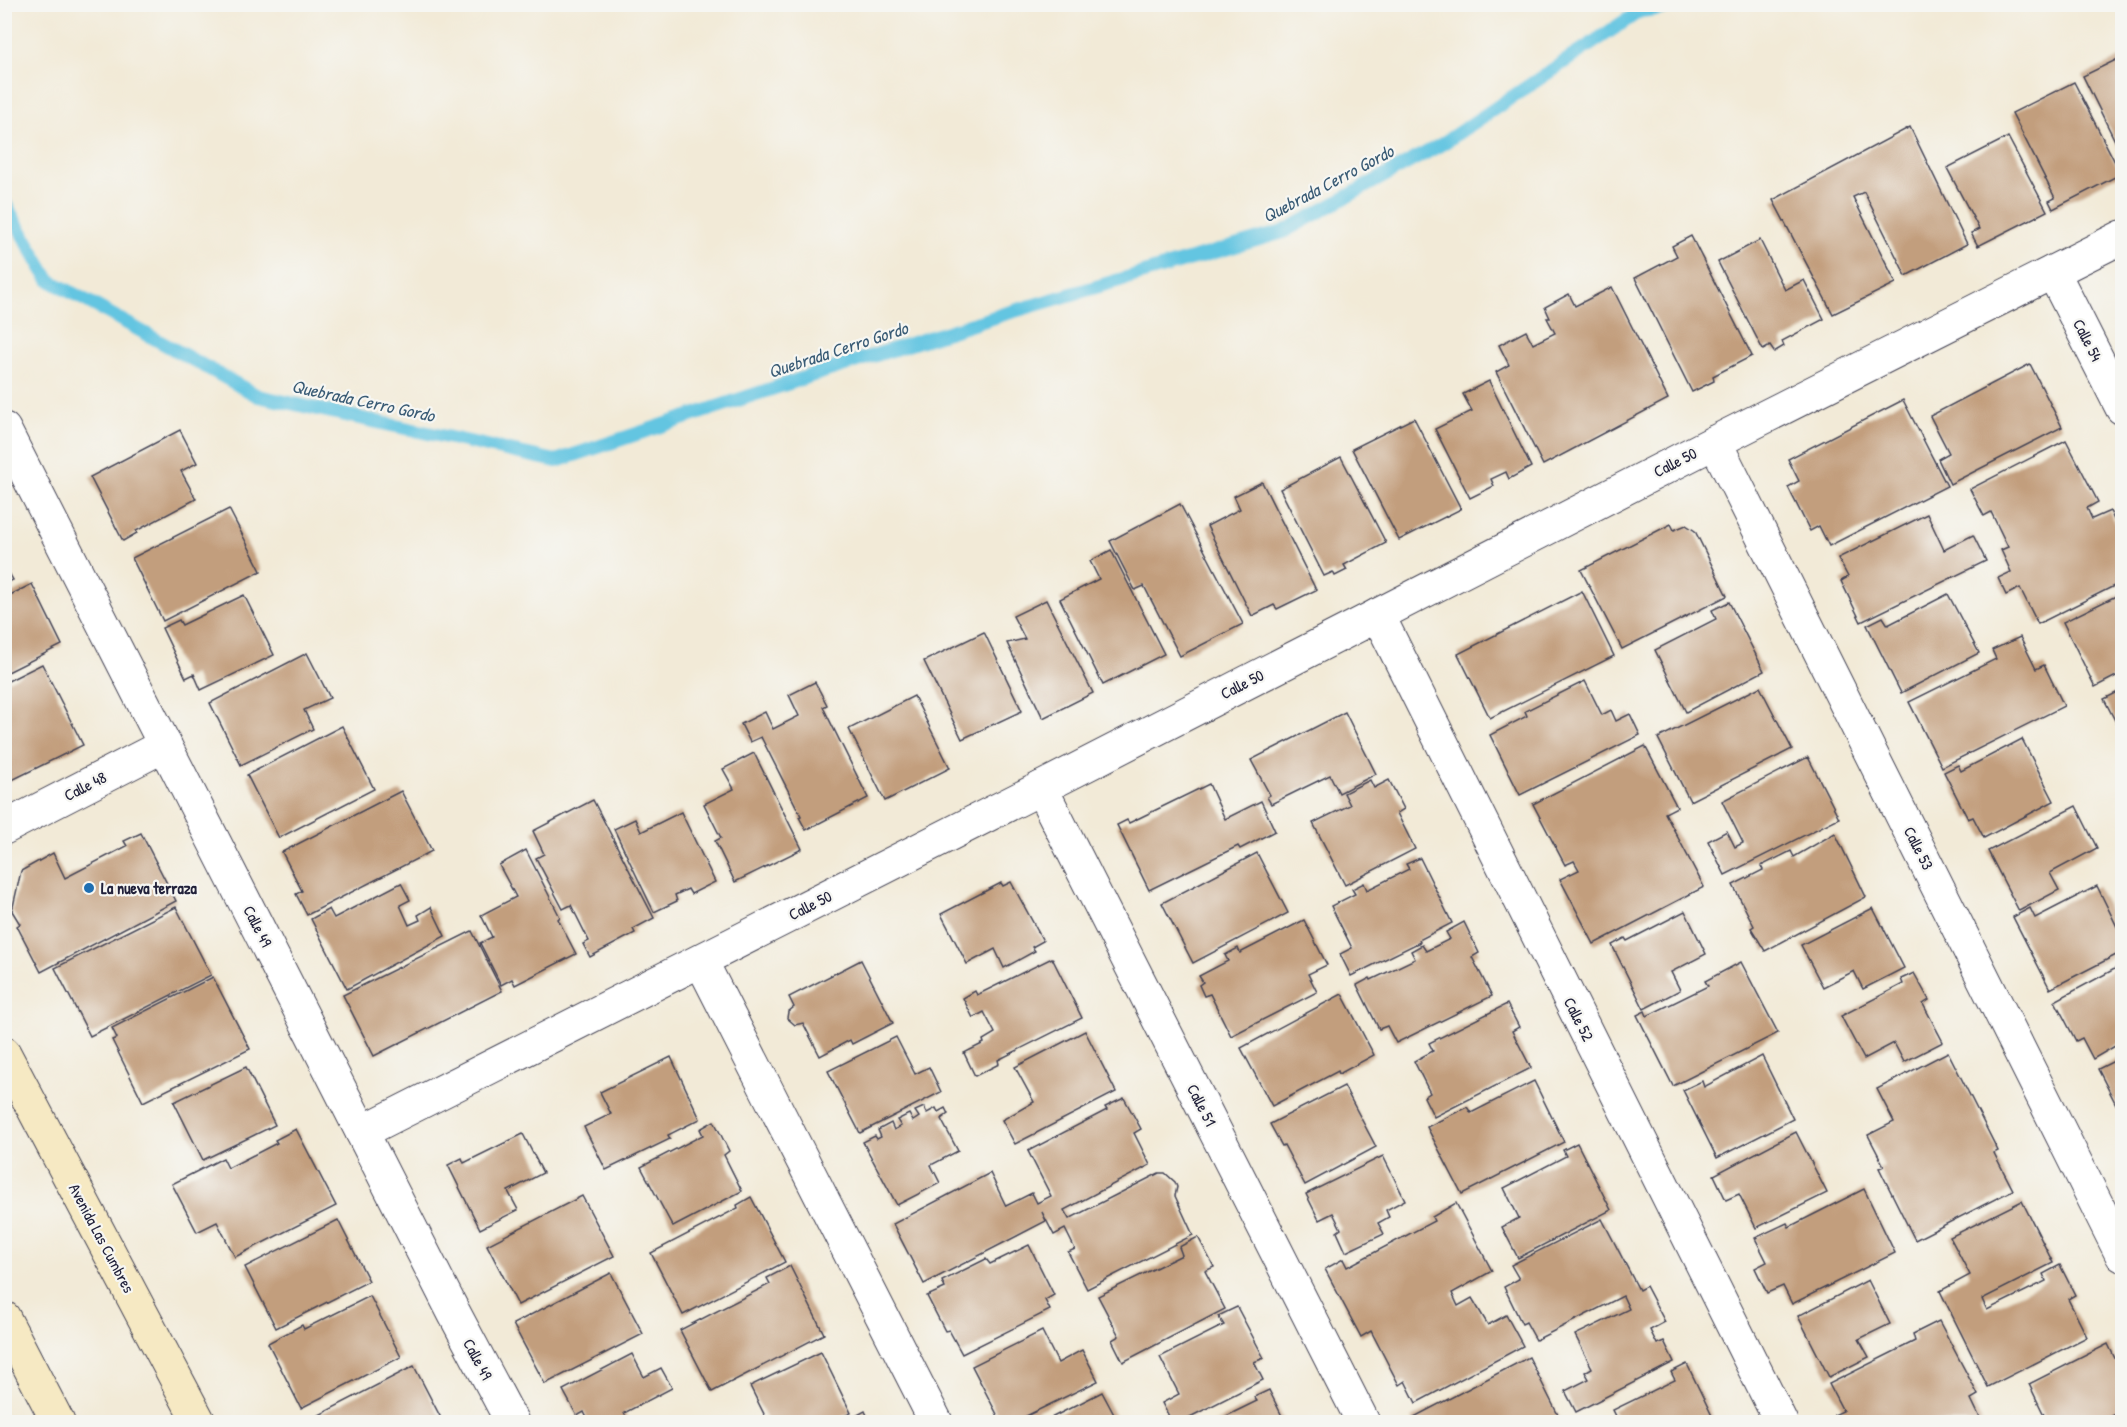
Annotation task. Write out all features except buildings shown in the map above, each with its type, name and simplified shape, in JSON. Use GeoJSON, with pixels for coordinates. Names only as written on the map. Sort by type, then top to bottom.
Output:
{"type":"FeatureCollection","features":[{"type":"Feature","properties":{"kind":"street","name":"Calle 50"},"geometry":{"type":"LineString","coordinates":[[362,1132],[2122,237]]}},
{"type":"Feature","properties":{"kind":"street","name":"Calle 54"},"geometry":{"type":"LineString","coordinates":[[2053,273],[2122,408]]}},
{"type":"Feature","properties":{"kind":"street","name":"Calle 49"},"geometry":{"type":"LineString","coordinates":[[4,429],[512,1422]]}},
{"type":"Feature","properties":{"kind":"street","name":"Calle 53"},"geometry":{"type":"LineString","coordinates":[[1715,442],[2122,1255]]}},
{"type":"Feature","properties":{"kind":"street","name":"Calle 52"},"geometry":{"type":"LineString","coordinates":[[1378,615],[1780,1422]]}},
{"type":"Feature","properties":{"kind":"street","name":"Calle 48"},"geometry":{"type":"LineString","coordinates":[[4,828],[165,745]]}},
{"type":"Feature","properties":{"kind":"street","name":"Calle 51"},"geometry":{"type":"LineString","coordinates":[[1041,788],[1363,1422]]}},
{"type":"Feature","properties":{"kind":"street"},"geometry":{"type":"LineString","coordinates":[[701,961],[936,1422]]}},
{"type":"Feature","properties":{"kind":"street","name":"Avenida Las Cumbres"},"geometry":{"type":"LineString","coordinates":[[4,1053],[199,1422]]}},
{"type":"Feature","properties":{"kind":"street"},"geometry":{"type":"LineString","coordinates":[[4,1318],[58,1422]]}},
{"type":"Feature","properties":{"kind":"waterway","name":"Quebrada Cerro Gordo"},"geometry":{"type":"LineString","coordinates":[[4,202],[49,280],[258,396],[556,461],[1004,314],[1283,232],[1442,144],[1640,11],[1696,4]]}},
{"type":"Feature","properties":{"kind":"place","name":"La nueva terraza"},"geometry":{"type":"Point","coordinates":[89,888]}}]}
